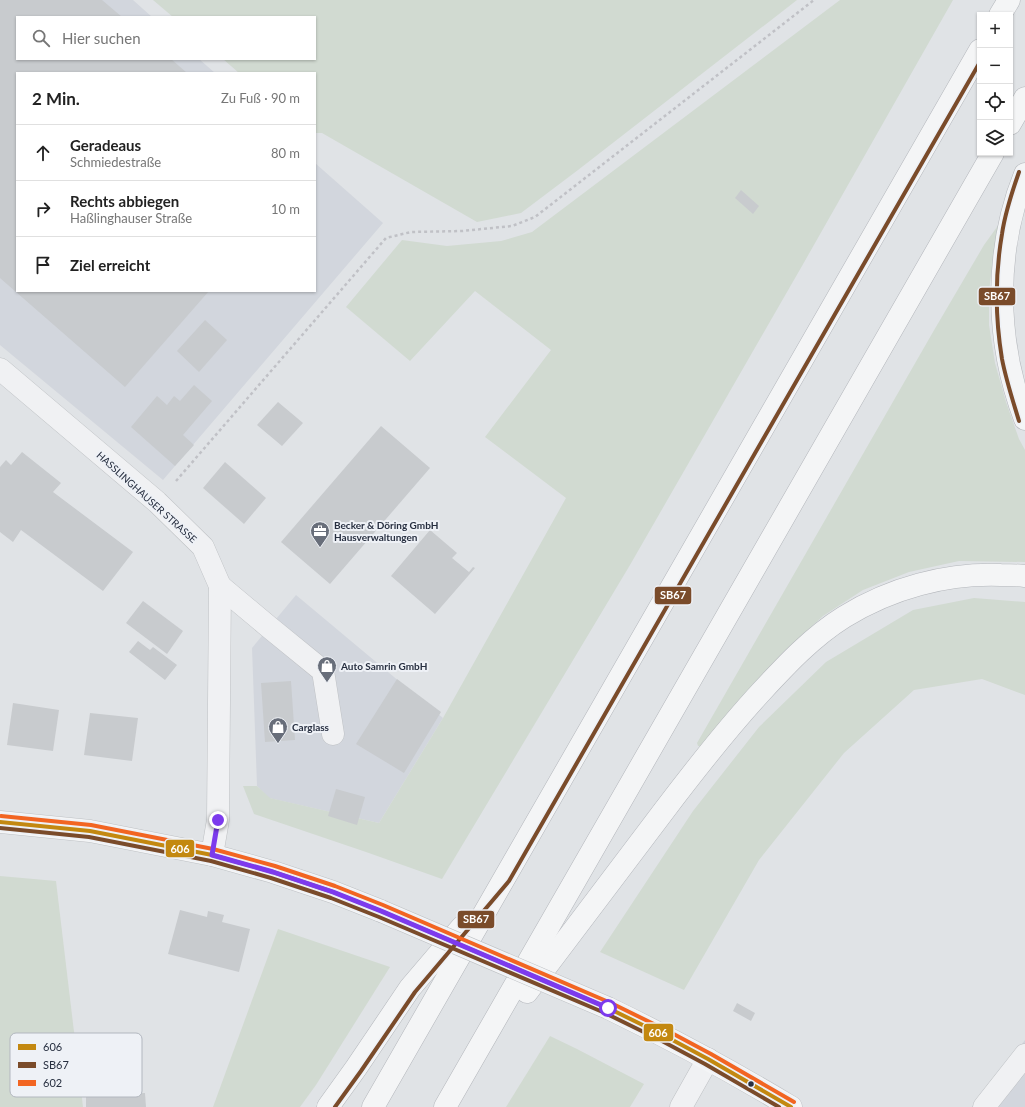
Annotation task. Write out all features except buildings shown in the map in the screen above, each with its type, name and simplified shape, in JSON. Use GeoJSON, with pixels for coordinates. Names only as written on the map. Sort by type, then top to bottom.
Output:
{"type":"FeatureCollection","features":[{"type":"Feature","properties":{"kind":"main road"},"geometry":{"type":"LineString","coordinates":[[1002,12],[1009,0]]}},
{"type":"Feature","properties":{"kind":"main road"},"geometry":{"type":"LineString","coordinates":[[372,1107],[977,55]]}},
{"type":"Feature","properties":{"kind":"main road"},"geometry":{"type":"LineString","coordinates":[[1012,120],[1025,98]]}},
{"type":"Feature","properties":{"kind":"main road"},"geometry":{"type":"LineString","coordinates":[[445,1107],[991,156]]}},
{"type":"Feature","properties":{"kind":"main road"},"geometry":{"type":"LineString","coordinates":[[1025,174],[1010,220],[1004,257],[1002,294],[1004,331],[1009,367],[1019,403],[1025,418]]}},
{"type":"Feature","properties":{"kind":"main road"},"geometry":{"type":"LineString","coordinates":[[461,1080],[697,767],[784,666],[814,639],[844,617],[877,600],[911,586],[948,578],[985,574],[1025,576]]}},
{"type":"Feature","properties":{"kind":"main road"},"geometry":{"type":"LineString","coordinates":[[0,822],[90,831],[212,855],[273,872],[333,892],[608,1008],[708,1059],[752,1083],[790,1107]]}},
{"type":"Feature","properties":{"kind":"main road"},"geometry":{"type":"LineString","coordinates":[[328,1107],[410,988],[504,878]]}},
{"type":"Feature","properties":{"kind":"street","name":"HASSLINGHAUSER STRASSE"},"geometry":{"type":"LineString","coordinates":[[0,369],[157,502],[203,546],[220,586],[218,820],[212,855]]}},
{"type":"Feature","properties":{"kind":"street"},"geometry":{"type":"LineString","coordinates":[[220,586],[323,671],[333,734]]}},
{"type":"Feature","properties":{"kind":"street"},"geometry":{"type":"LineString","coordinates":[[984,1107],[1025,1055]]}},
{"type":"Feature","properties":{"kind":"street"},"geometry":{"type":"LineString","coordinates":[[681,1107],[708,1059]]}},
{"type":"Feature","properties":{"kind":"path"},"geometry":{"type":"LineString","coordinates":[[157,502],[386,238],[411,232],[462,231],[512,226],[535,217],[814,0]]}},
{"type":"Feature","properties":{"kind":"shaded area"},"geometry":{"type":"Polygon","coordinates":[[[0,0],[133,0],[151,16],[16,16],[16,60],[200,60],[214,72],[16,72],[16,292],[316,292],[316,164],[383,223],[163,480],[0,345],[0,0]]]}},
{"type":"Feature","properties":{"kind":"shaded area"},"geometry":{"type":"Polygon","coordinates":[[[153,0],[797,0],[521,213],[477,222],[322,133],[316,133],[316,72],[238,72],[224,60],[316,60],[316,16],[172,16],[153,0]]]}},
{"type":"Feature","properties":{"kind":"shaded area"},"geometry":{"type":"Polygon","coordinates":[[[840,0],[953,0],[630,565],[442,879],[254,814],[243,786],[257,786],[270,798],[379,823],[443,718],[566,498],[485,437],[551,350],[475,291],[410,361],[346,307],[402,240],[447,246],[501,241],[532,232],[840,0]]]}},
{"type":"Feature","properties":{"kind":"shaded area"},"geometry":{"type":"Polygon","coordinates":[[[1002,220],[994,253],[989,291],[989,325],[995,363],[1006,402],[1019,439],[1025,450],[1025,562],[959,561],[909,572],[863,590],[823,616],[783,653],[739,700],[701,746],[698,746],[697,743],[933,332],[984,245],[1002,220]]]}},
{"type":"Feature","properties":{"kind":"shaded area","name":"Auto Samrin GmbH"},"geometry":{"type":"Polygon","coordinates":[[[296,595],[443,718],[379,823],[269,798],[257,786],[252,648],[296,595]]]}},
{"type":"Feature","properties":{"kind":"shaded area"},"geometry":{"type":"Polygon","coordinates":[[[974,598],[1025,602],[1025,695],[982,679],[914,690],[844,753],[759,860],[684,990],[600,952],[693,811],[759,727],[826,662],[913,610],[974,598]]]}},
{"type":"Feature","properties":{"kind":"shaded area"},"geometry":{"type":"Polygon","coordinates":[[[0,876],[56,881],[74,1033],[10,1033],[10,1097],[82,1097],[83,1107],[0,1107],[0,876]]]}},
{"type":"Feature","properties":{"kind":"shaded area"},"geometry":{"type":"Polygon","coordinates":[[[278,929],[390,967],[316,1085],[300,1107],[213,1107],[278,929]]]}},
{"type":"Feature","properties":{"kind":"shaded area"},"geometry":{"type":"Polygon","coordinates":[[[550,1036],[644,1084],[630,1107],[506,1107],[550,1036]]]}},
{"type":"Feature","properties":{"kind":"shaded area"},"geometry":{"type":"Polygon","coordinates":[[[1025,1040],[1025,1107],[972,1107],[1025,1040]]]}},
{"type":"Feature","properties":{"kind":"transit line","name":"SB67"},"geometry":{"type":"LineString","coordinates":[[335,1107],[415,992],[509,881],[977,67]]}},
{"type":"Feature","properties":{"kind":"transit line","name":"SB67"},"geometry":{"type":"LineString","coordinates":[[1019,172],[1003,226],[998,265],[997,312],[1002,359],[1019,421]]}},
{"type":"Feature","properties":{"kind":"transit line","name":"602"},"geometry":{"type":"LineString","coordinates":[[1,816],[91,825],[213,849],[275,866],[335,886],[383,905],[611,1003],[711,1054],[794,1102]]}},
{"type":"Feature","properties":{"kind":"transit line","name":"606"},"geometry":{"type":"LineString","coordinates":[[0,822],[90,831],[212,855],[273,872],[333,892],[608,1008],[708,1059],[791,1107]]}},
{"type":"Feature","properties":{"kind":"transit line","name":"SB67"},"geometry":{"type":"LineString","coordinates":[[0,828],[89,837],[211,861],[271,878],[331,898],[605,1013],[705,1064],[779,1107]]}},
{"type":"Feature","properties":{"kind":"place","name":"Becker & Döring GmbH Hausverwaltungen"},"geometry":{"type":"Point","coordinates":[320,548]}},
{"type":"Feature","properties":{"kind":"place","name":"Auto Samrin GmbH"},"geometry":{"type":"Point","coordinates":[327,683]}},
{"type":"Feature","properties":{"kind":"place","name":"Carglass"},"geometry":{"type":"Point","coordinates":[278,744]}},
{"type":"Feature","properties":{"kind":"route"},"geometry":{"type":"LineString","coordinates":[[218,820],[212,855],[273,872],[333,892],[608,1008]]}}]}
